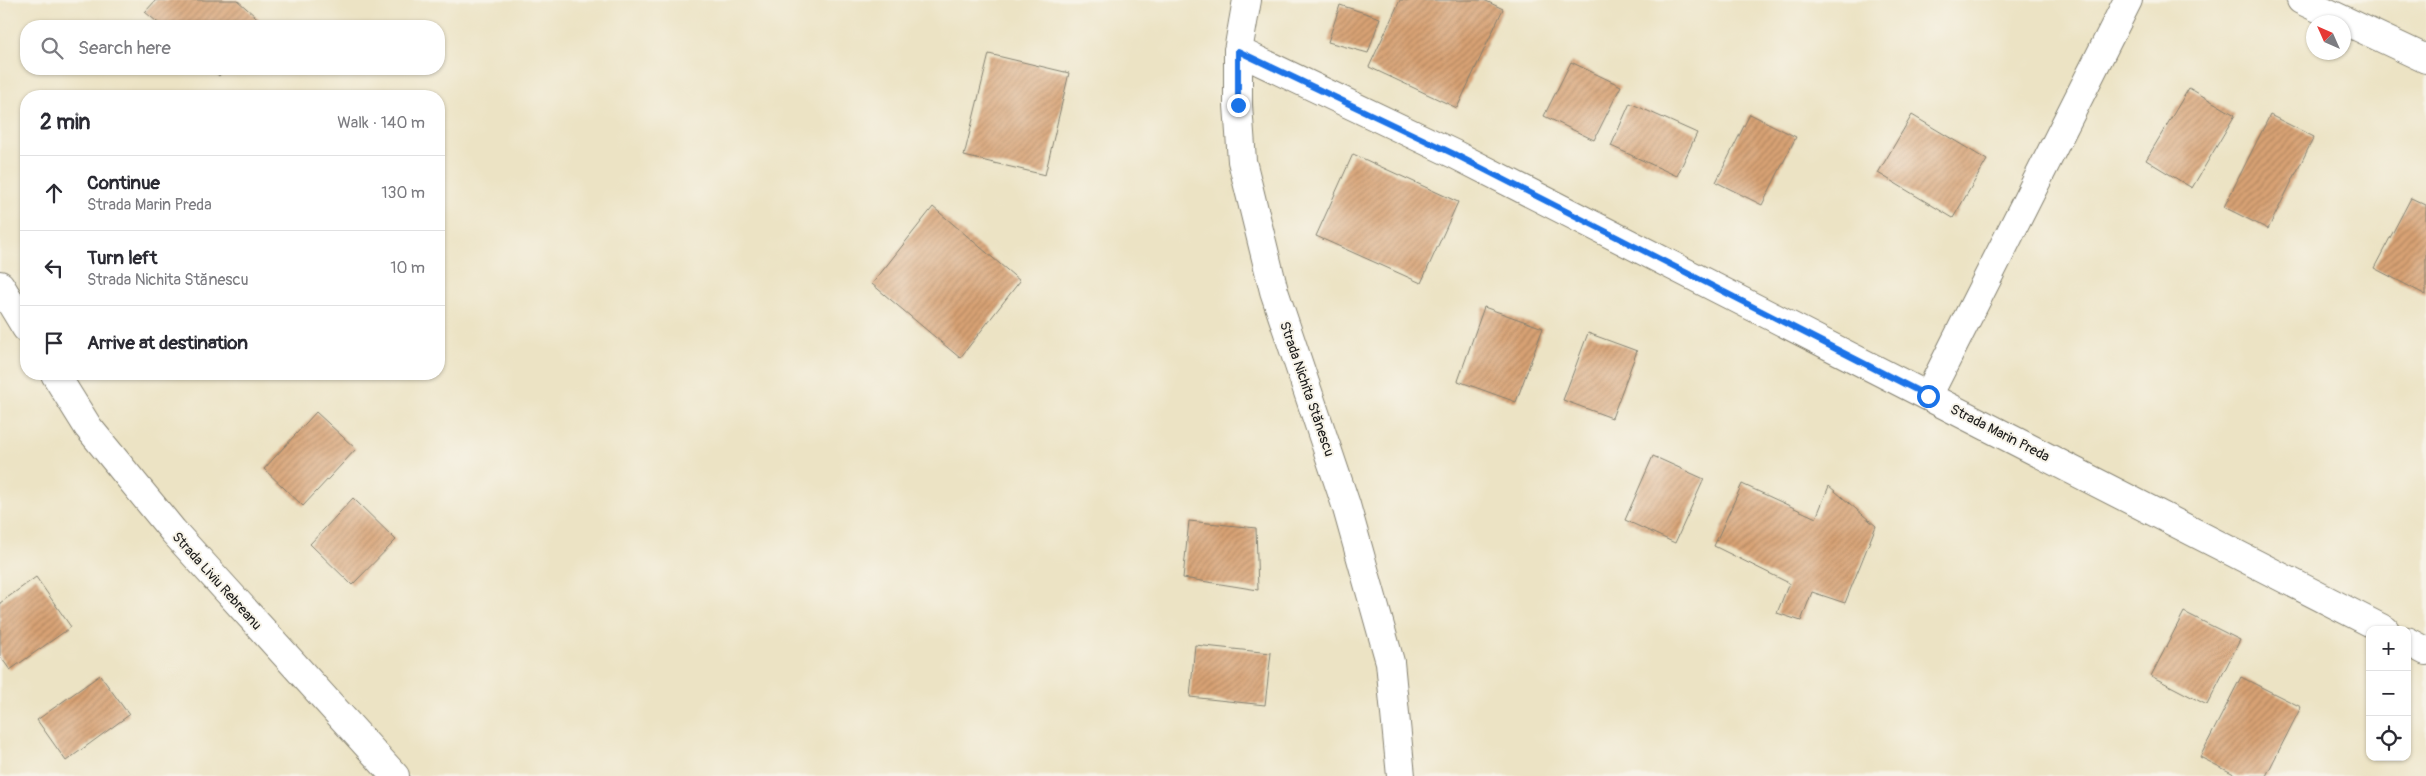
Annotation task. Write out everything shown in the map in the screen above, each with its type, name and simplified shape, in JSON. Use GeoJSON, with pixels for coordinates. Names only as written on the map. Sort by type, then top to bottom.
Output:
{"type":"FeatureCollection","features":[{"type":"Feature","properties":{"kind":"street","name":"Strada Nichita Stănescu"},"geometry":{"type":"LineString","coordinates":[[1248,0],[1238,51],[1238,105],[1242,161],[1274,291],[1346,505],[1390,662],[1401,776]]}},
{"type":"Feature","properties":{"kind":"street"},"geometry":{"type":"LineString","coordinates":[[1928,396],[2128,0]]}},
{"type":"Feature","properties":{"kind":"street"},"geometry":{"type":"LineString","coordinates":[[2301,0],[2426,59]]}},
{"type":"Feature","properties":{"kind":"street","name":"Strada Marin Preda"},"geometry":{"type":"LineString","coordinates":[[1238,51],[1454,154],[2377,626]]}},
{"type":"Feature","properties":{"kind":"street"},"geometry":{"type":"LineString","coordinates":[[0,286],[20,318]]}},
{"type":"Feature","properties":{"kind":"street","name":"Strada Liviu Rebreanu"},"geometry":{"type":"LineString","coordinates":[[59,380],[88,427],[172,531],[395,776]]}},
{"type":"Feature","properties":{"kind":"street"},"geometry":{"type":"LineString","coordinates":[[2411,643],[2426,651]]}},
{"type":"Feature","properties":{"kind":"building"},"geometry":{"type":"Polygon","coordinates":[[[156,0],[237,0],[260,20],[155,20],[145,12],[156,0]]]}},
{"type":"Feature","properties":{"kind":"building"},"geometry":{"type":"Polygon","coordinates":[[[1400,0],[1484,0],[1503,9],[1457,108],[1369,67],[1400,0]]]}},
{"type":"Feature","properties":{"kind":"building"},"geometry":{"type":"Polygon","coordinates":[[[1340,5],[1380,18],[1368,53],[1328,42],[1340,5]]]}},
{"type":"Feature","properties":{"kind":"building"},"geometry":{"type":"Polygon","coordinates":[[[989,54],[1069,73],[1045,175],[964,156],[989,54]]]}},
{"type":"Feature","properties":{"kind":"building"},"geometry":{"type":"Polygon","coordinates":[[[1571,62],[1621,86],[1594,140],[1544,116],[1571,62]]]}},
{"type":"Feature","properties":{"kind":"building"},"geometry":{"type":"Polygon","coordinates":[[[2189,88],[2235,115],[2192,188],[2146,160],[2189,88]]]}},
{"type":"Feature","properties":{"kind":"building"},"geometry":{"type":"Polygon","coordinates":[[[1630,103],[1697,133],[1677,176],[1611,146],[1630,103]]]}},
{"type":"Feature","properties":{"kind":"building"},"geometry":{"type":"Polygon","coordinates":[[[1750,114],[1796,137],[1762,205],[1716,182],[1750,114]]]}},
{"type":"Feature","properties":{"kind":"building"},"geometry":{"type":"Polygon","coordinates":[[[1912,115],[1987,160],[1953,218],[1878,173],[1912,115]]]}},
{"type":"Feature","properties":{"kind":"building"},"geometry":{"type":"Polygon","coordinates":[[[2270,115],[2314,137],[2268,229],[2224,207],[2270,115]]]}},
{"type":"Feature","properties":{"kind":"building"},"geometry":{"type":"Polygon","coordinates":[[[1353,154],[1458,202],[1421,283],[1316,236],[1353,154]]]}},
{"type":"Feature","properties":{"kind":"building"},"geometry":{"type":"Polygon","coordinates":[[[2411,198],[2426,205],[2426,295],[2374,268],[2411,198]]]}},
{"type":"Feature","properties":{"kind":"building"},"geometry":{"type":"Polygon","coordinates":[[[933,207],[1020,281],[960,358],[872,284],[933,207]]]}},
{"type":"Feature","properties":{"kind":"building"},"geometry":{"type":"Polygon","coordinates":[[[1484,307],[1543,328],[1516,402],[1458,381],[1484,307]]]}},
{"type":"Feature","properties":{"kind":"building"},"geometry":{"type":"Polygon","coordinates":[[[1588,333],[1637,351],[1612,418],[1563,400],[1588,333]]]}},
{"type":"Feature","properties":{"kind":"building"},"geometry":{"type":"Polygon","coordinates":[[[316,412],[356,449],[303,506],[264,469],[316,412]]]}},
{"type":"Feature","properties":{"kind":"building"},"geometry":{"type":"Polygon","coordinates":[[[1653,456],[1704,479],[1675,543],[1625,520],[1653,456]]]}},
{"type":"Feature","properties":{"kind":"building"},"geometry":{"type":"Polygon","coordinates":[[[1742,484],[1816,518],[1829,486],[1876,526],[1845,603],[1812,592],[1801,621],[1777,613],[1789,583],[1714,546],[1742,484]]]}},
{"type":"Feature","properties":{"kind":"building"},"geometry":{"type":"Polygon","coordinates":[[[353,498],[396,540],[352,585],[310,544],[353,498]]]}},
{"type":"Feature","properties":{"kind":"building"},"geometry":{"type":"Polygon","coordinates":[[[1189,521],[1256,528],[1258,590],[1183,578],[1189,521]]]}},
{"type":"Feature","properties":{"kind":"building"},"geometry":{"type":"Polygon","coordinates":[[[36,577],[71,627],[10,670],[0,656],[0,603],[36,577]]]}},
{"type":"Feature","properties":{"kind":"building"},"geometry":{"type":"Polygon","coordinates":[[[2184,612],[2240,640],[2207,705],[2151,676],[2184,612]]]}},
{"type":"Feature","properties":{"kind":"building"},"geometry":{"type":"Polygon","coordinates":[[[1195,645],[1271,653],[1265,705],[1190,697],[1195,645]]]}},
{"type":"Feature","properties":{"kind":"building"},"geometry":{"type":"Polygon","coordinates":[[[100,675],[129,715],[66,761],[37,720],[100,675]]]}},
{"type":"Feature","properties":{"kind":"building"},"geometry":{"type":"Polygon","coordinates":[[[2241,677],[2301,707],[2266,776],[2238,776],[2200,757],[2241,677]]]}},
{"type":"Feature","properties":{"kind":"route"},"geometry":{"type":"LineString","coordinates":[[1238,105],[1238,51],[1454,154],[1928,396]]}}]}
